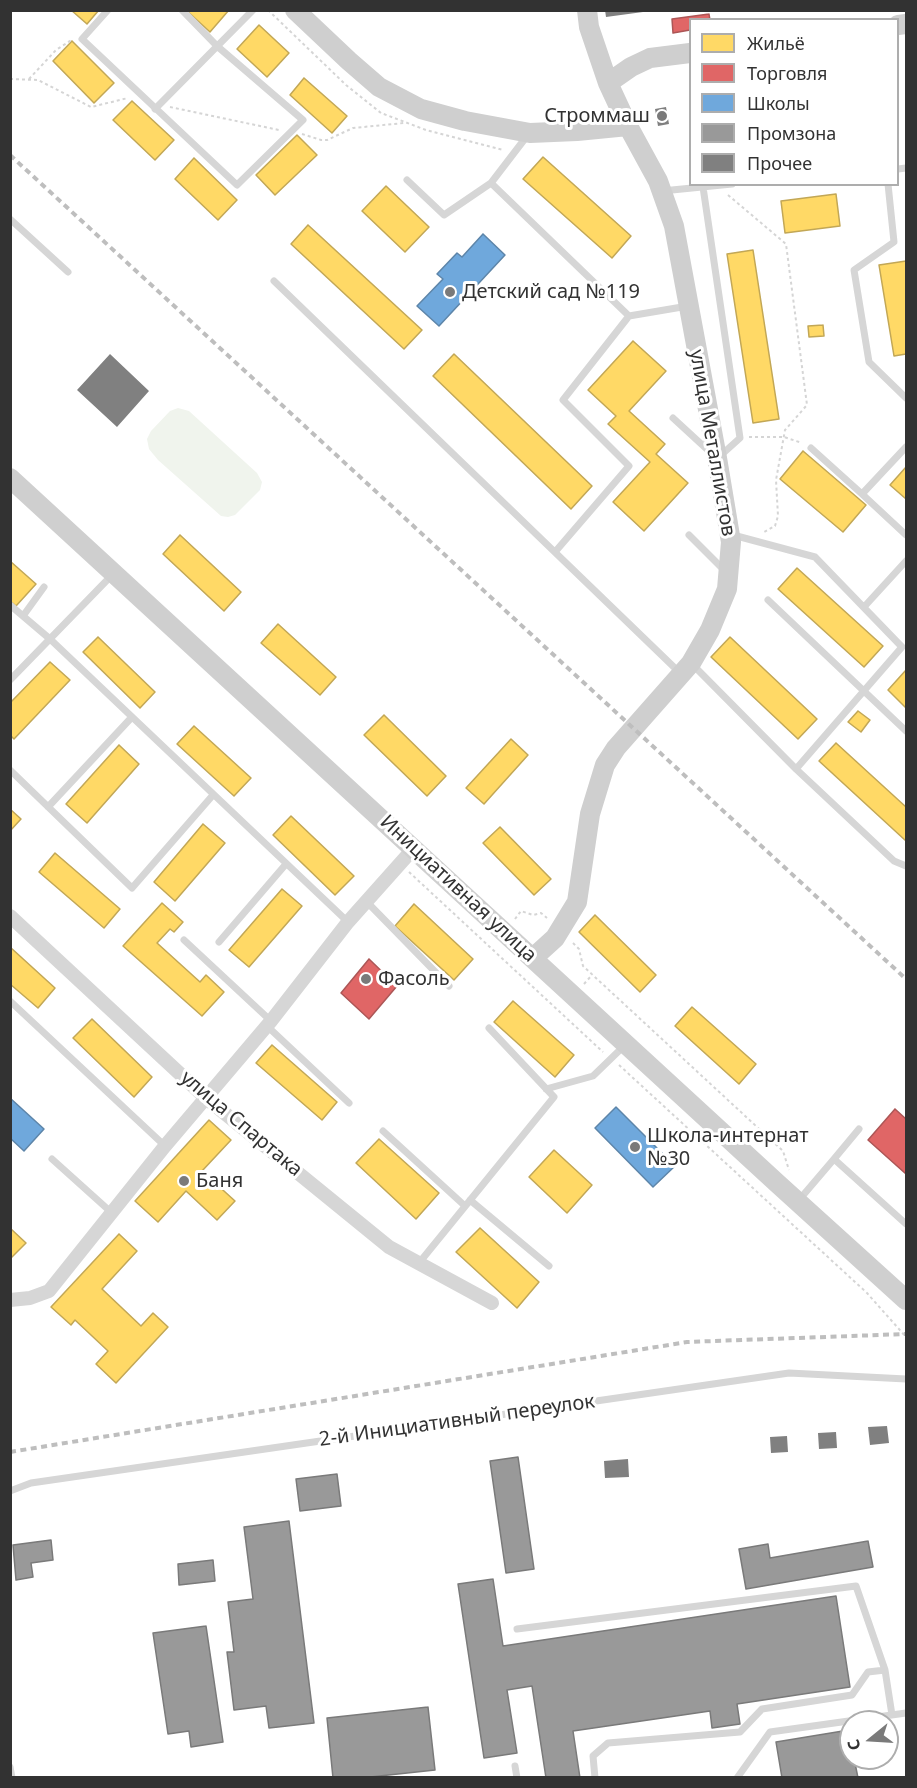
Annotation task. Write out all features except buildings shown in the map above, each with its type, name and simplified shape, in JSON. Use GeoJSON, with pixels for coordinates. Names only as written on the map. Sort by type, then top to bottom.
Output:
{"type":"FeatureCollection","features":[{"type":"Feature","properties":{"kind":"main road"},"geometry":{"type":"LineString","coordinates":[[295,10],[379,87],[421,109],[465,121],[530,133],[628,126]]}},
{"type":"Feature","properties":{"kind":"main road","name":"улица Металлистов"},"geometry":{"type":"LineString","coordinates":[[533,958],[555,938],[577,902],[590,814],[605,765],[616,748],[686,668],[715,620],[727,589],[731,542],[674,226],[658,181],[608,83],[589,27],[587,10]]}},
{"type":"Feature","properties":{"kind":"main road"},"geometry":{"type":"LineString","coordinates":[[608,83],[650,58],[689,53]]}},
{"type":"Feature","properties":{"kind":"main road","name":"Инициативная улица"},"geometry":{"type":"LineString","coordinates":[[10,478],[906,1300]]}},
{"type":"Feature","properties":{"kind":"street"},"geometry":{"type":"LineString","coordinates":[[10,1300],[30,1298],[49,1291],[165,1146],[269,1024],[348,922],[414,848]]}},
{"type":"Feature","properties":{"kind":"street","name":"улица Спартака"},"geometry":{"type":"LineString","coordinates":[[10,916],[206,1098],[389,1247],[492,1303]]}},
{"type":"Feature","properties":{"kind":"lane"},"geometry":{"type":"LineString","coordinates":[[108,10],[82,39],[237,185],[303,120],[217,46],[182,10]]}},
{"type":"Feature","properties":{"kind":"lane"},"geometry":{"type":"LineString","coordinates":[[155,107],[253,10]]}},
{"type":"Feature","properties":{"kind":"lane"},"geometry":{"type":"LineString","coordinates":[[407,180],[444,215],[491,183],[530,133]]}},
{"type":"Feature","properties":{"kind":"lane"},"geometry":{"type":"LineString","coordinates":[[491,183],[629,316]]}},
{"type":"Feature","properties":{"kind":"lane"},"geometry":{"type":"LineString","coordinates":[[661,191],[718,186]]}},
{"type":"Feature","properties":{"kind":"lane"},"geometry":{"type":"LineString","coordinates":[[888,186],[894,242],[854,270],[869,362],[906,398]]}},
{"type":"Feature","properties":{"kind":"lane"},"geometry":{"type":"LineString","coordinates":[[673,418],[717,458],[740,438],[703,187]]}},
{"type":"Feature","properties":{"kind":"lane"},"geometry":{"type":"LineString","coordinates":[[10,219],[68,272]]}},
{"type":"Feature","properties":{"kind":"lane"},"geometry":{"type":"LineString","coordinates":[[274,281],[555,552],[686,668],[894,861],[906,866]]}},
{"type":"Feature","properties":{"kind":"lane"},"geometry":{"type":"LineString","coordinates":[[555,552],[629,466],[563,400],[629,316],[688,306]]}},
{"type":"Feature","properties":{"kind":"lane"},"geometry":{"type":"LineString","coordinates":[[862,494],[906,447]]}},
{"type":"Feature","properties":{"kind":"lane"},"geometry":{"type":"LineString","coordinates":[[811,448],[906,535]]}},
{"type":"Feature","properties":{"kind":"lane"},"geometry":{"type":"LineString","coordinates":[[689,535],[728,574]]}},
{"type":"Feature","properties":{"kind":"lane"},"geometry":{"type":"LineString","coordinates":[[729,535],[815,557],[902,647],[795,769]]}},
{"type":"Feature","properties":{"kind":"lane"},"geometry":{"type":"LineString","coordinates":[[864,607],[906,561]]}},
{"type":"Feature","properties":{"kind":"lane"},"geometry":{"type":"LineString","coordinates":[[10,680],[113,574]]}},
{"type":"Feature","properties":{"kind":"lane"},"geometry":{"type":"LineString","coordinates":[[23,616],[44,587]]}},
{"type":"Feature","properties":{"kind":"lane"},"geometry":{"type":"LineString","coordinates":[[768,600],[906,731]]}},
{"type":"Feature","properties":{"kind":"lane"},"geometry":{"type":"LineString","coordinates":[[10,605],[50,639],[348,922]]}},
{"type":"Feature","properties":{"kind":"lane"},"geometry":{"type":"LineString","coordinates":[[48,807],[132,717]]}},
{"type":"Feature","properties":{"kind":"lane"},"geometry":{"type":"LineString","coordinates":[[10,770],[132,888],[213,795]]}},
{"type":"Feature","properties":{"kind":"lane"},"geometry":{"type":"LineString","coordinates":[[219,942],[286,864]]}},
{"type":"Feature","properties":{"kind":"lane"},"geometry":{"type":"LineString","coordinates":[[366,901],[449,986]]}},
{"type":"Feature","properties":{"kind":"lane"},"geometry":{"type":"LineString","coordinates":[[184,940],[349,1103]]}},
{"type":"Feature","properties":{"kind":"lane"},"geometry":{"type":"LineString","coordinates":[[10,1001],[165,1146]]}},
{"type":"Feature","properties":{"kind":"lane"},"geometry":{"type":"LineString","coordinates":[[418,1263],[554,1097],[489,1028]]}},
{"type":"Feature","properties":{"kind":"lane"},"geometry":{"type":"LineString","coordinates":[[546,1089],[592,1076],[626,1044]]}},
{"type":"Feature","properties":{"kind":"lane"},"geometry":{"type":"LineString","coordinates":[[798,1202],[859,1129]]}},
{"type":"Feature","properties":{"kind":"lane"},"geometry":{"type":"LineString","coordinates":[[384,1131],[467,1203],[549,1266]]}},
{"type":"Feature","properties":{"kind":"lane"},"geometry":{"type":"LineString","coordinates":[[52,1159],[112,1213]]}},
{"type":"Feature","properties":{"kind":"lane"},"geometry":{"type":"LineString","coordinates":[[834,1159],[906,1224]]}},
{"type":"Feature","properties":{"kind":"lane","name":"2-й Инициативный переулок"},"geometry":{"type":"LineString","coordinates":[[10,1491],[43,1482],[789,1373],[906,1379]]}},
{"type":"Feature","properties":{"kind":"lane"},"geometry":{"type":"LineString","coordinates":[[517,1629],[856,1586],[885,1670],[891,1710]]}},
{"type":"Feature","properties":{"kind":"lane"},"geometry":{"type":"LineString","coordinates":[[596,1778],[593,1756],[608,1743],[740,1732],[762,1709],[852,1695],[868,1672],[885,1670]]}},
{"type":"Feature","properties":{"kind":"lane"},"geometry":{"type":"LineString","coordinates":[[737,1778],[770,1732],[839,1722]]}},
{"type":"Feature","properties":{"kind":"lane"},"geometry":{"type":"LineString","coordinates":[[515,1766],[517,1778]]}},
{"type":"Feature","properties":{"kind":"lane"},"geometry":{"type":"LineString","coordinates":[[10,1767],[12,1778]]}},
{"type":"Feature","properties":{"kind":"path"},"geometry":{"type":"LineString","coordinates":[[29,79],[67,41],[82,39]]}},
{"type":"Feature","properties":{"kind":"path"},"geometry":{"type":"LineString","coordinates":[[10,79],[38,80],[91,107],[121,99],[140,97],[155,107],[178,108],[327,140],[353,128],[405,123]]}},
{"type":"Feature","properties":{"kind":"path"},"geometry":{"type":"LineString","coordinates":[[718,186],[786,244],[807,405],[785,429],[776,480],[778,516],[775,526],[750,540]]}},
{"type":"Feature","properties":{"kind":"path"},"geometry":{"type":"LineString","coordinates":[[740,438],[784,437],[799,440],[811,448]]}},
{"type":"Feature","properties":{"kind":"path"},"geometry":{"type":"LineString","coordinates":[[400,863],[867,1293],[906,1337]]}},
{"type":"Feature","properties":{"kind":"path"},"geometry":{"type":"LineString","coordinates":[[505,932],[521,911],[533,915],[541,913],[579,949],[583,966],[587,970],[783,1151],[789,1171],[764,1199]]}},
{"type":"Feature","properties":{"kind":"shaded area"},"geometry":{"type":"Polygon","coordinates":[[[178,408],[189,411],[257,473],[262,482],[260,490],[235,515],[221,516],[158,460],[149,449],[147,439],[151,431],[170,411],[178,408]]]}},
{"type":"Feature","properties":{"kind":"railway"},"geometry":{"type":"LineString","coordinates":[[10,155],[906,979]]}},
{"type":"Feature","properties":{"kind":"railway"},"geometry":{"type":"LineString","coordinates":[[10,1452],[687,1342],[906,1334]]}},
{"type":"Feature","properties":{"kind":"place","name":"Строммаш"},"geometry":{"type":"Point","coordinates":[662,116]}},
{"type":"Feature","properties":{"kind":"place","name":"Детский сад №119"},"geometry":{"type":"Point","coordinates":[450,292]}},
{"type":"Feature","properties":{"kind":"place","name":"Фасоль"},"geometry":{"type":"Point","coordinates":[366,979]}},
{"type":"Feature","properties":{"kind":"place","name":"Школа-интернат №30"},"geometry":{"type":"Point","coordinates":[635,1147]}},
{"type":"Feature","properties":{"kind":"place","name":"Баня"},"geometry":{"type":"Point","coordinates":[184,1181]}}]}
